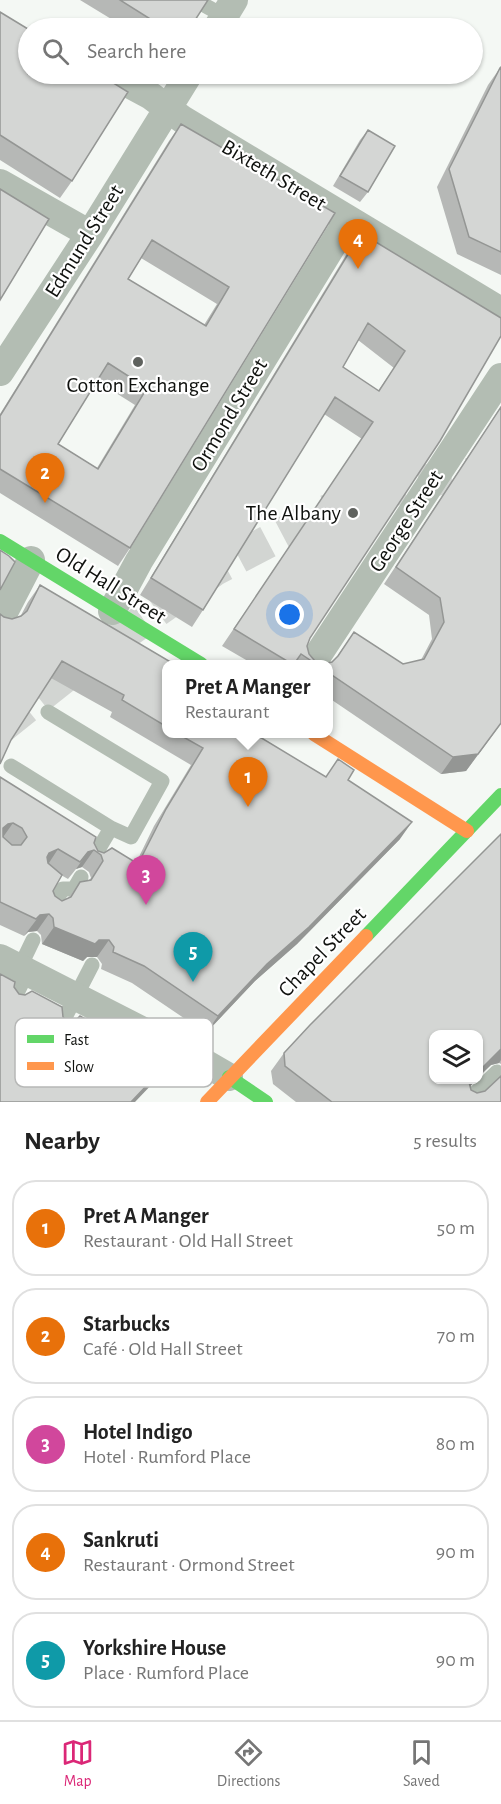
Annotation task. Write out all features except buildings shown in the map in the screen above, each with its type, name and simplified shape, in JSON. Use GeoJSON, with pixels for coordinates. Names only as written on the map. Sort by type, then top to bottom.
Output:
{"type":"FeatureCollection","features":[{"type":"Feature","properties":{"kind":"main road","name":"Old Hall Street"},"geometry":{"type":"LineString","coordinates":[[0,541],[194,660]]}},
{"type":"Feature","properties":{"kind":"main road"},"geometry":{"type":"LineString","coordinates":[[320,738],[467,831]]}},
{"type":"Feature","properties":{"kind":"main road","name":"Chapel Street"},"geometry":{"type":"LineString","coordinates":[[207,1102],[501,795]]}},
{"type":"Feature","properties":{"kind":"main road"},"geometry":{"type":"LineString","coordinates":[[229,1077],[266,1102]]}},
{"type":"Feature","properties":{"kind":"street","name":"Bixteth Street"},"geometry":{"type":"LineString","coordinates":[[129,84],[348,220],[501,311]]}},
{"type":"Feature","properties":{"kind":"street","name":"Edmund Street"},"geometry":{"type":"LineString","coordinates":[[0,372],[90,234],[183,84]]}},
{"type":"Feature","properties":{"kind":"street"},"geometry":{"type":"LineString","coordinates":[[0,183],[90,234]]}},
{"type":"Feature","properties":{"kind":"street","name":"Ormond Street"},"geometry":{"type":"LineString","coordinates":[[112,610],[139,561],[348,220]]}},
{"type":"Feature","properties":{"kind":"street","name":"George Street"},"geometry":{"type":"LineString","coordinates":[[315,660],[501,377]]}},
{"type":"Feature","properties":{"kind":"street"},"geometry":{"type":"LineString","coordinates":[[0,620],[31,560]]}},
{"type":"Feature","properties":{"kind":"street"},"geometry":{"type":"LineString","coordinates":[[16,965],[117,1018]]}},
{"type":"Feature","properties":{"kind":"street"},"geometry":{"type":"LineString","coordinates":[[213,1068],[229,1077]]}},
{"type":"Feature","properties":{"kind":"lane"},"geometry":{"type":"LineString","coordinates":[[11,766],[111,828],[131,837],[162,781],[48,712]]}},
{"type":"Feature","properties":{"kind":"lane"},"geometry":{"type":"LineString","coordinates":[[94,857],[111,828]]}},
{"type":"Feature","properties":{"kind":"lane"},"geometry":{"type":"LineString","coordinates":[[51,908],[59,886],[74,889],[81,877]]}},
{"type":"Feature","properties":{"kind":"lane"},"geometry":{"type":"LineString","coordinates":[[12,1003],[16,965],[33,940]]}},
{"type":"Feature","properties":{"kind":"lane"},"geometry":{"type":"LineString","coordinates":[[65,1018],[92,965]]}},
{"type":"Feature","properties":{"kind":"lane"},"geometry":{"type":"LineString","coordinates":[[466,1102],[497,1072]]}},
{"type":"Feature","properties":{"kind":"tunnel"},"geometry":{"type":"LineString","coordinates":[[0,728],[69,673],[214,570],[324,512],[418,482],[501,470]]}},
{"type":"Feature","properties":{"kind":"traffic: fast"},"geometry":{"type":"LineString","coordinates":[[0,541],[194,660]]}},
{"type":"Feature","properties":{"kind":"traffic: fast"},"geometry":{"type":"LineString","coordinates":[[366,936],[501,795]]}},
{"type":"Feature","properties":{"kind":"traffic: fast"},"geometry":{"type":"LineString","coordinates":[[229,1077],[266,1102]]}},
{"type":"Feature","properties":{"kind":"traffic: slow"},"geometry":{"type":"LineString","coordinates":[[320,738],[467,831]]}},
{"type":"Feature","properties":{"kind":"traffic: slow"},"geometry":{"type":"LineString","coordinates":[[207,1102],[366,936]]}},
{"type":"Feature","properties":{"kind":"place","name":"Sankruti"},"geometry":{"type":"Point","coordinates":[358,269]}},
{"type":"Feature","properties":{"kind":"place","name":"Cotton Exchange"},"geometry":{"type":"Point","coordinates":[138,362]}},
{"type":"Feature","properties":{"kind":"place","name":"Starbucks"},"geometry":{"type":"Point","coordinates":[45,503]}},
{"type":"Feature","properties":{"kind":"place","name":"The Albany"},"geometry":{"type":"Point","coordinates":[353,513]}},
{"type":"Feature","properties":{"kind":"place","name":"Pret A Manger"},"geometry":{"type":"Point","coordinates":[248,807]}},
{"type":"Feature","properties":{"kind":"place","name":"Hotel Indigo"},"geometry":{"type":"Point","coordinates":[146,905]}},
{"type":"Feature","properties":{"kind":"place","name":"Yorkshire House"},"geometry":{"type":"Point","coordinates":[193,982]}}]}
